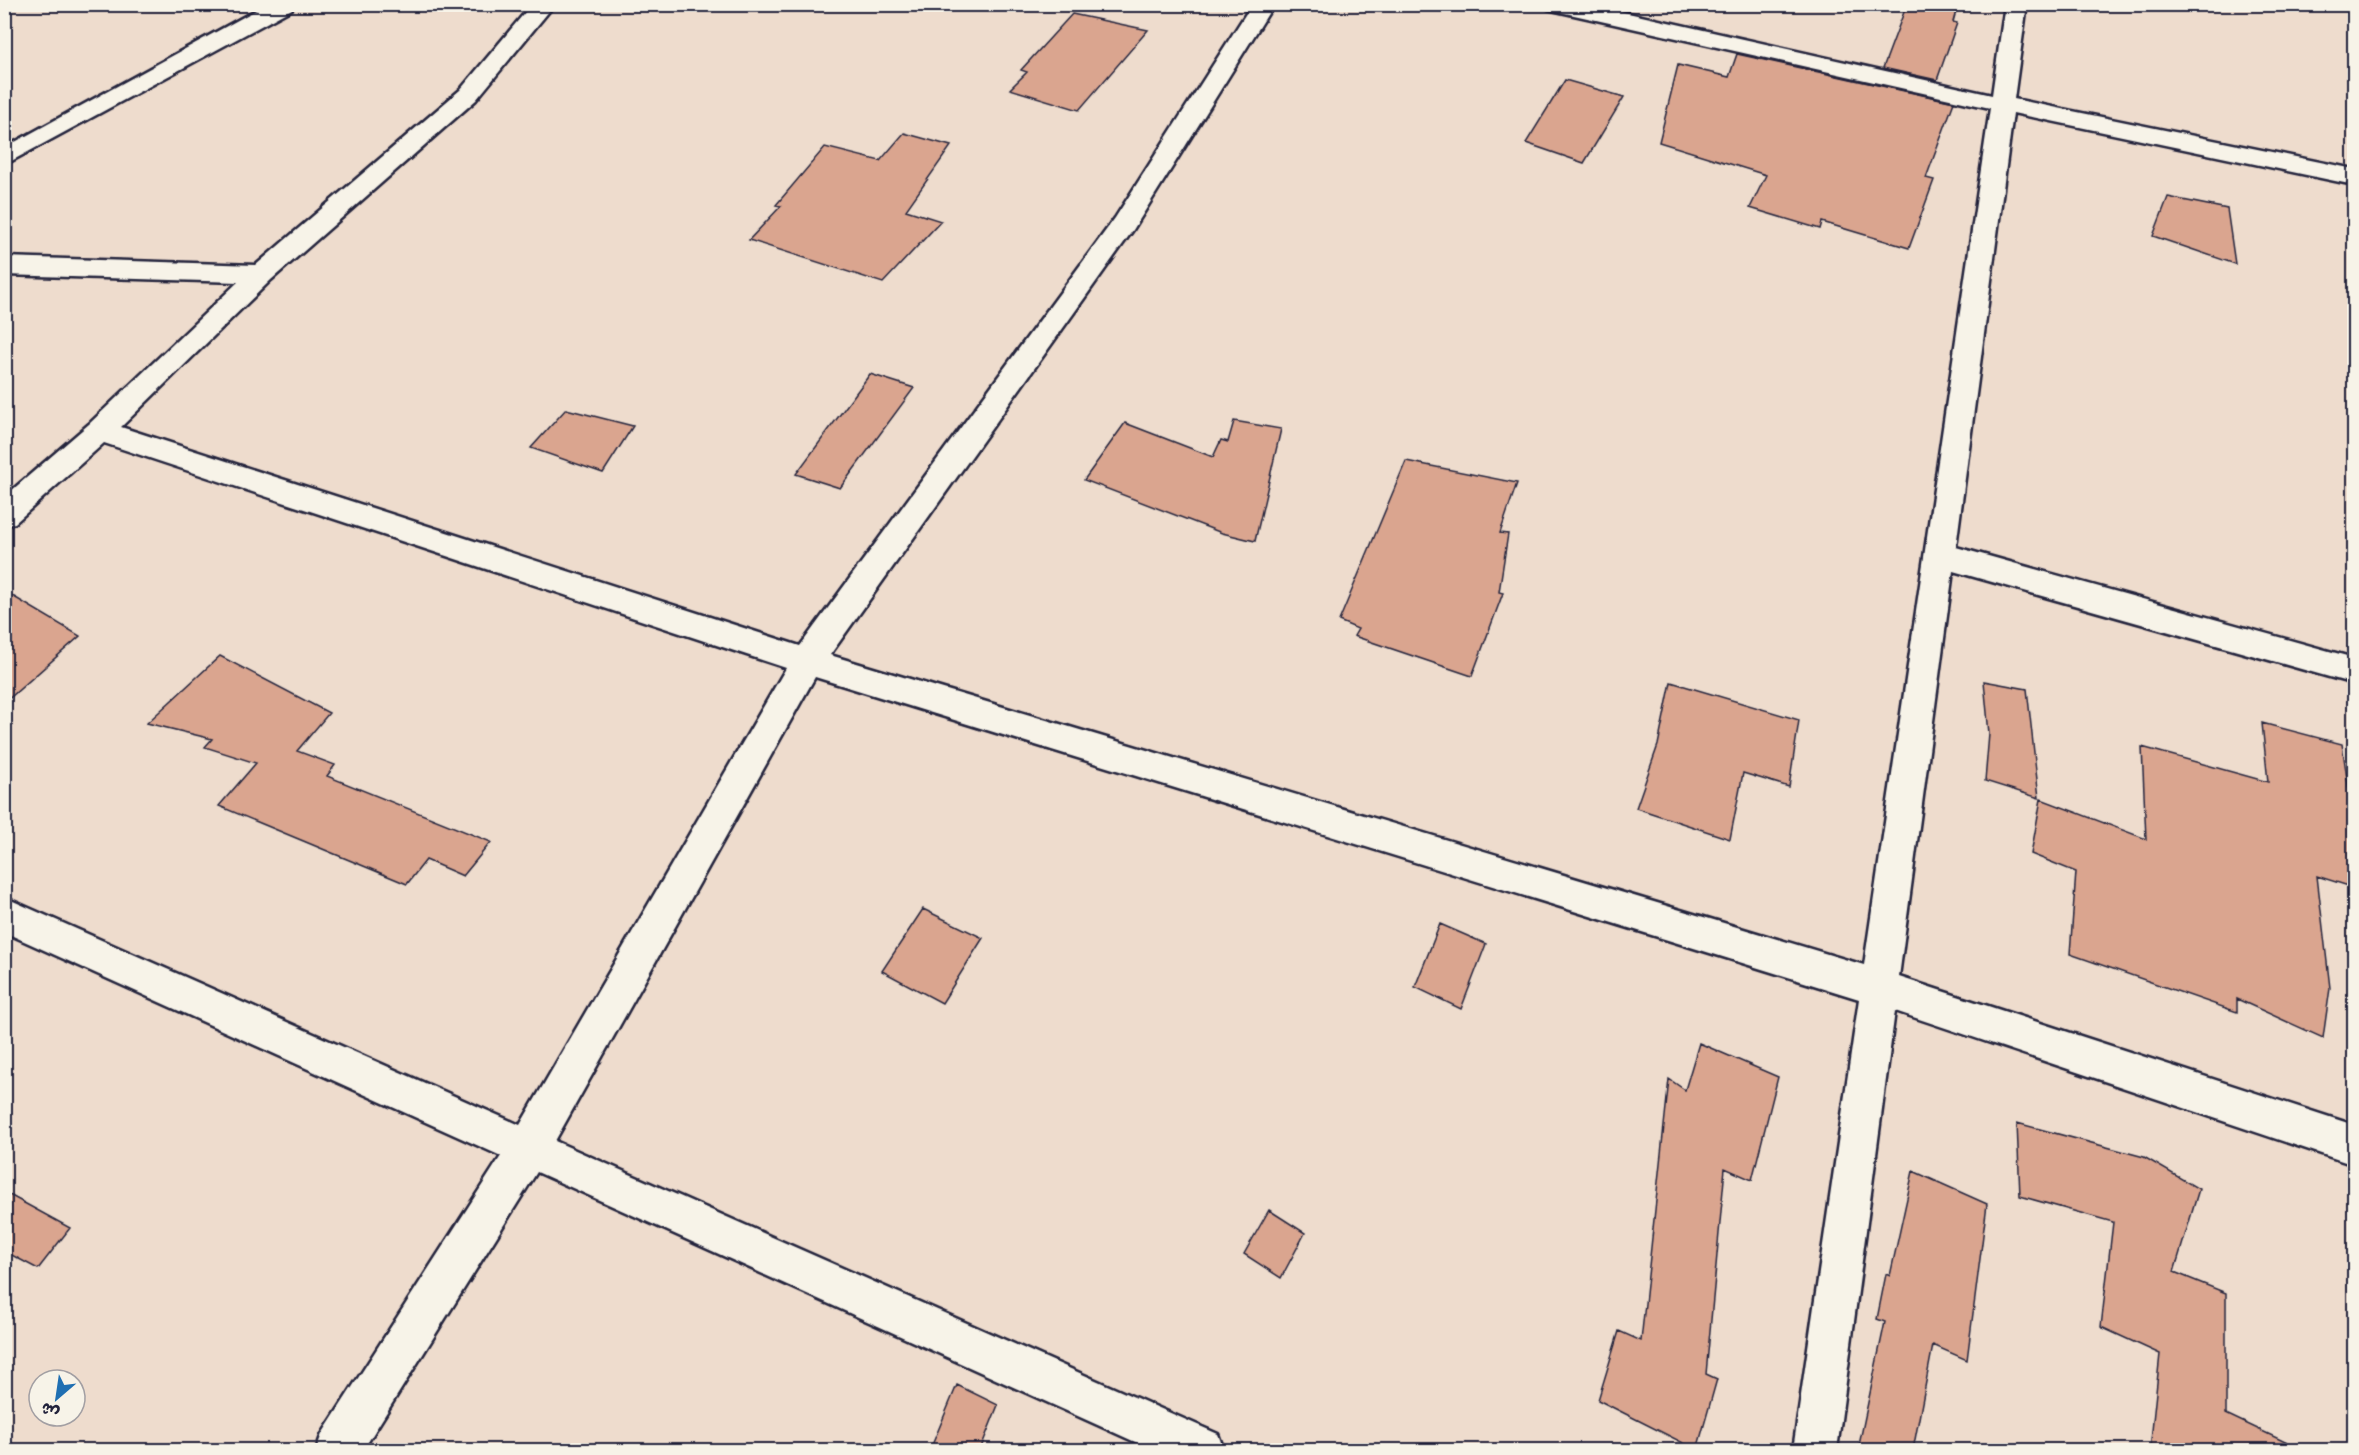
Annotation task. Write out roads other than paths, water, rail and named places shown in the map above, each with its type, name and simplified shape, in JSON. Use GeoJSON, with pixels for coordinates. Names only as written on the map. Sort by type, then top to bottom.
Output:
{"type":"FeatureCollection","features":[{"type":"Feature","properties":{"kind":"street"},"geometry":{"type":"LineString","coordinates":[[4,158],[284,4]]}},
{"type":"Feature","properties":{"kind":"street"},"geometry":{"type":"LineString","coordinates":[[4,516],[99,431],[262,274],[468,95],[544,4]]}},
{"type":"Feature","properties":{"kind":"street"},"geometry":{"type":"LineString","coordinates":[[338,1450],[529,1148],[807,661],[1124,224],[1263,4]]}},
{"type":"Feature","properties":{"kind":"street"},"geometry":{"type":"LineString","coordinates":[[1556,4],[2002,104],[2355,177]]}},
{"type":"Feature","properties":{"kind":"street"},"geometry":{"type":"LineString","coordinates":[[1815,1450],[2016,4]]}},
{"type":"Feature","properties":{"kind":"street"},"geometry":{"type":"LineString","coordinates":[[4,266],[262,274]]}},
{"type":"Feature","properties":{"kind":"street"},"geometry":{"type":"LineString","coordinates":[[99,431],[807,661],[1880,988],[2355,1144]]}},
{"type":"Feature","properties":{"kind":"street"},"geometry":{"type":"LineString","coordinates":[[1940,555],[2355,671]]}},
{"type":"Feature","properties":{"kind":"street"},"geometry":{"type":"LineString","coordinates":[[4,914],[1202,1450]]}}]}
